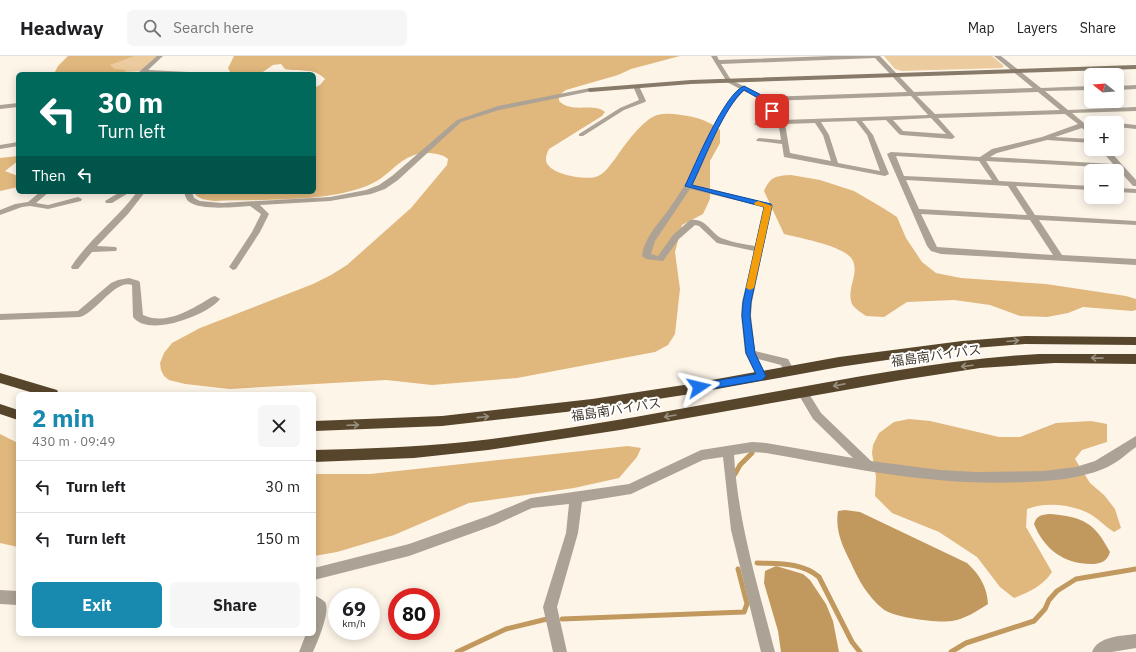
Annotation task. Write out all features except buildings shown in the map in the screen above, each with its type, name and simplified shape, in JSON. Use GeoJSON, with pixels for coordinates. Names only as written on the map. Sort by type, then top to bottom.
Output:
{"type":"FeatureCollection","features":[{"type":"Feature","properties":{"kind":"highway","name":"福島南バイパス"},"geometry":{"type":"LineString","coordinates":[[316,426],[442,421],[508,414],[599,402],[790,372],[878,356],[962,345],[1025,340],[1136,341]]}},
{"type":"Feature","properties":{"kind":"highway","name":"福島南バイパス"},"geometry":{"type":"LineString","coordinates":[[316,456],[363,455],[512,442],[925,371],[1009,361],[1091,358],[1136,359]]}},
{"type":"Feature","properties":{"kind":"highway"},"geometry":{"type":"LineString","coordinates":[[0,378],[46,392]]}},
{"type":"Feature","properties":{"kind":"highway"},"geometry":{"type":"LineString","coordinates":[[0,409],[16,414]]}},
{"type":"Feature","properties":{"kind":"street"},"geometry":{"type":"LineString","coordinates":[[142,72],[160,56]]}},
{"type":"Feature","properties":{"kind":"street"},"geometry":{"type":"LineString","coordinates":[[889,119],[901,133],[952,137],[914,95],[878,56],[716,59],[729,81],[765,99],[914,95],[1084,88]]}},
{"type":"Feature","properties":{"kind":"street"},"geometry":{"type":"LineString","coordinates":[[997,56],[1067,112],[1084,123]]}},
{"type":"Feature","properties":{"kind":"street"},"geometry":{"type":"LineString","coordinates":[[189,194],[191,200],[207,204],[222,205],[330,199],[368,192],[382,187],[395,178],[459,121],[498,108],[590,90],[729,81],[1136,67]]}},
{"type":"Feature","properties":{"kind":"street"},"geometry":{"type":"LineString","coordinates":[[581,134],[622,109],[643,100],[636,86]]}},
{"type":"Feature","properties":{"kind":"street"},"geometry":{"type":"LineString","coordinates":[[1124,88],[1136,87]]}},
{"type":"Feature","properties":{"kind":"street"},"geometry":{"type":"LineString","coordinates":[[744,88],[734,97],[726,108],[688,186],[651,241],[647,249],[646,256],[660,259],[676,237],[693,222],[702,224],[720,241],[758,249]]}},
{"type":"Feature","properties":{"kind":"street"},"geometry":{"type":"LineString","coordinates":[[765,99],[781,124],[787,155],[884,174],[870,135],[858,120]]}},
{"type":"Feature","properties":{"kind":"street"},"geometry":{"type":"LineString","coordinates":[[0,107],[16,105]]}},
{"type":"Feature","properties":{"kind":"street"},"geometry":{"type":"LineString","coordinates":[[757,124],[1136,109]]}},
{"type":"Feature","properties":{"kind":"street"},"geometry":{"type":"LineString","coordinates":[[817,121],[826,135],[835,164]]}},
{"type":"Feature","properties":{"kind":"street"},"geometry":{"type":"LineString","coordinates":[[981,159],[995,151],[1044,139],[1084,126]]}},
{"type":"Feature","properties":{"kind":"street"},"geometry":{"type":"LineString","coordinates":[[1133,127],[1136,133]]}},
{"type":"Feature","properties":{"kind":"street"},"geometry":{"type":"LineString","coordinates":[[1044,139],[1084,141]]}},
{"type":"Feature","properties":{"kind":"street"},"geometry":{"type":"LineString","coordinates":[[759,140],[785,142]]}},
{"type":"Feature","properties":{"kind":"street"},"geometry":{"type":"LineString","coordinates":[[0,147],[16,144]]}},
{"type":"Feature","properties":{"kind":"street"},"geometry":{"type":"LineString","coordinates":[[1084,164],[891,154],[931,246],[934,249],[941,251],[1136,262]]}},
{"type":"Feature","properties":{"kind":"street"},"geometry":{"type":"LineString","coordinates":[[1110,156],[1117,164]]}},
{"type":"Feature","properties":{"kind":"street"},"geometry":{"type":"LineString","coordinates":[[981,159],[997,183]]}},
{"type":"Feature","properties":{"kind":"street"},"geometry":{"type":"LineString","coordinates":[[1124,171],[1136,184]]}},
{"type":"Feature","properties":{"kind":"street"},"geometry":{"type":"LineString","coordinates":[[902,178],[1084,188]]}},
{"type":"Feature","properties":{"kind":"street"},"geometry":{"type":"LineString","coordinates":[[1011,184],[1059,257]]}},
{"type":"Feature","properties":{"kind":"street"},"geometry":{"type":"LineString","coordinates":[[688,186],[768,206],[758,249],[746,316],[750,353],[762,376]]}},
{"type":"Feature","properties":{"kind":"street"},"geometry":{"type":"LineString","coordinates":[[1124,190],[1136,191]]}},
{"type":"Feature","properties":{"kind":"street"},"geometry":{"type":"LineString","coordinates":[[30,204],[42,194]]}},
{"type":"Feature","properties":{"kind":"street"},"geometry":{"type":"LineString","coordinates":[[109,201],[122,194]]}},
{"type":"Feature","properties":{"kind":"street"},"geometry":{"type":"LineString","coordinates":[[74,267],[124,213],[139,194]]}},
{"type":"Feature","properties":{"kind":"street"},"geometry":{"type":"LineString","coordinates":[[0,214],[24,203],[48,207],[78,199]]}},
{"type":"Feature","properties":{"kind":"street"},"geometry":{"type":"LineString","coordinates":[[233,267],[260,226],[265,214],[253,204]]}},
{"type":"Feature","properties":{"kind":"street"},"geometry":{"type":"LineString","coordinates":[[916,211],[1136,223]]}},
{"type":"Feature","properties":{"kind":"street"},"geometry":{"type":"LineString","coordinates":[[91,249],[113,249]]}},
{"type":"Feature","properties":{"kind":"street"},"geometry":{"type":"LineString","coordinates":[[0,317],[64,316],[80,314],[89,308],[114,285],[123,280],[129,280],[136,283],[138,317],[148,322],[170,320],[195,311],[215,299]]}},
{"type":"Feature","properties":{"kind":"street"},"geometry":{"type":"LineString","coordinates":[[750,353],[784,362],[790,372]]}},
{"type":"Feature","properties":{"kind":"street"},"geometry":{"type":"LineString","coordinates":[[802,392],[817,416],[868,466]]}},
{"type":"Feature","properties":{"kind":"street"},"geometry":{"type":"LineString","coordinates":[[316,573],[409,550],[491,521],[531,503],[576,498],[631,489],[701,455],[752,446],[868,466],[961,476],[1018,478],[1068,473],[1106,462],[1136,441]]}},
{"type":"Feature","properties":{"kind":"street"},"geometry":{"type":"LineString","coordinates":[[728,451],[730,485],[734,514],[743,556],[768,652]]}},
{"type":"Feature","properties":{"kind":"street"},"geometry":{"type":"LineString","coordinates":[[560,652],[550,607],[572,532],[576,498]]}},
{"type":"Feature","properties":{"kind":"street"},"geometry":{"type":"LineString","coordinates":[[0,597],[16,598]]}},
{"type":"Feature","properties":{"kind":"street"},"geometry":{"type":"LineString","coordinates":[[316,604],[320,607],[316,624]]}},
{"type":"Feature","properties":{"kind":"street"},"geometry":{"type":"LineString","coordinates":[[306,652],[313,636]]}},
{"type":"Feature","properties":{"kind":"street"},"geometry":{"type":"LineString","coordinates":[[1099,652],[1101,649],[1111,645],[1136,641]]}},
{"type":"Feature","properties":{"kind":"shaded area"},"geometry":{"type":"Polygon","coordinates":[[[68,56],[135,56],[110,65],[115,69],[126,70],[125,72],[55,72],[58,66],[68,56]]]}},
{"type":"Feature","properties":{"kind":"shaded area"},"geometry":{"type":"Polygon","coordinates":[[[135,56],[158,56],[143,71],[127,72],[108,70],[109,65],[135,56]]]}},
{"type":"Feature","properties":{"kind":"shaded area"},"geometry":{"type":"Polygon","coordinates":[[[234,56],[680,56],[631,69],[618,75],[566,90],[559,95],[559,101],[564,105],[576,108],[595,108],[605,112],[602,116],[549,149],[546,158],[546,162],[549,166],[558,172],[587,178],[601,175],[639,128],[645,122],[657,115],[669,114],[692,117],[706,121],[720,130],[720,143],[710,161],[710,199],[703,214],[682,225],[675,252],[680,289],[675,334],[668,345],[655,352],[517,378],[432,385],[386,380],[230,389],[185,384],[169,380],[164,376],[160,363],[164,353],[172,343],[200,328],[313,284],[347,265],[411,208],[447,165],[448,159],[431,153],[412,156],[405,159],[381,179],[373,183],[338,194],[318,197],[274,200],[215,201],[200,198],[195,194],[316,194],[316,87],[325,79],[316,72],[285,69],[281,64],[273,65],[263,72],[230,72],[228,68],[234,56]]]}},
{"type":"Feature","properties":{"kind":"shaded area"},"geometry":{"type":"Polygon","coordinates":[[[884,56],[992,56],[1004,66],[1002,68],[902,71],[895,69],[884,56]]]}},
{"type":"Feature","properties":{"kind":"shaded area"},"geometry":{"type":"Polygon","coordinates":[[[16,156],[16,163],[5,171],[16,175],[16,187],[0,191],[0,158],[16,156]]]}},
{"type":"Feature","properties":{"kind":"shaded area"},"geometry":{"type":"Polygon","coordinates":[[[791,175],[820,180],[854,191],[897,217],[906,238],[922,262],[936,273],[961,278],[1046,284],[1126,296],[1136,299],[1136,310],[1132,311],[1083,307],[1068,313],[1047,317],[1020,316],[990,305],[954,300],[907,302],[884,317],[866,316],[852,304],[850,293],[855,272],[853,261],[849,256],[842,251],[822,243],[784,234],[764,191],[769,182],[774,178],[791,175]]]}},
{"type":"Feature","properties":{"kind":"shaded area"},"geometry":{"type":"Polygon","coordinates":[[[909,419],[930,421],[999,437],[1020,437],[1056,423],[1091,421],[1107,424],[1107,442],[1082,450],[1075,459],[1090,483],[1104,495],[1115,509],[1121,528],[1114,532],[1090,514],[1072,507],[1041,505],[1027,509],[1026,527],[1052,572],[1040,585],[1014,598],[1000,587],[977,557],[939,532],[892,513],[875,496],[876,477],[872,453],[873,445],[879,433],[894,422],[909,419]]]}},
{"type":"Feature","properties":{"kind":"shaded area"},"geometry":{"type":"Polygon","coordinates":[[[0,434],[16,442],[16,547],[0,543],[0,434]]]}},
{"type":"Feature","properties":{"kind":"shaded area"},"geometry":{"type":"Polygon","coordinates":[[[628,446],[641,448],[637,457],[619,478],[574,488],[469,503],[394,535],[337,552],[316,556],[316,474],[370,474],[628,446]]]}},
{"type":"Feature","properties":{"kind":"shaded area"},"geometry":{"type":"Polygon","coordinates":[[[845,510],[860,512],[967,563],[976,572],[982,582],[986,592],[988,604],[971,614],[952,621],[926,620],[906,617],[883,609],[872,599],[864,587],[856,574],[842,543],[838,531],[837,518],[838,511],[845,510]]]}},
{"type":"Feature","properties":{"kind":"shaded area"},"geometry":{"type":"Polygon","coordinates":[[[1050,514],[1079,519],[1093,528],[1099,534],[1110,552],[1107,558],[1103,562],[1097,564],[1081,563],[1064,558],[1049,548],[1038,533],[1034,524],[1036,519],[1040,516],[1050,514]]]}},
{"type":"Feature","properties":{"kind":"shaded area"},"geometry":{"type":"Polygon","coordinates":[[[776,566],[803,574],[810,580],[826,604],[833,621],[839,652],[781,652],[778,631],[764,583],[765,571],[776,566]]]}},
{"type":"Feature","properties":{"kind":"waterway"},"geometry":{"type":"LineString","coordinates":[[735,474],[740,465],[752,453]]}},
{"type":"Feature","properties":{"kind":"waterway"},"geometry":{"type":"LineString","coordinates":[[757,563],[797,566],[812,572],[819,577],[852,642],[860,652]]}},
{"type":"Feature","properties":{"kind":"waterway"},"geometry":{"type":"LineString","coordinates":[[562,619],[744,612],[747,604],[738,569]]}},
{"type":"Feature","properties":{"kind":"waterway"},"geometry":{"type":"LineString","coordinates":[[951,652],[966,643],[1034,621],[1045,609],[1049,600],[1057,591],[1076,579],[1136,569]]}},
{"type":"Feature","properties":{"kind":"waterway"},"geometry":{"type":"LineString","coordinates":[[457,652],[506,629],[547,619]]}},
{"type":"Feature","properties":{"kind":"slow traffic"},"geometry":{"type":"LineString","coordinates":[[750,288],[768,206],[758,203]]}},
{"type":"Feature","properties":{"kind":"route"},"geometry":{"type":"LineString","coordinates":[[699,387],[762,376],[750,353],[746,316],[747,302],[768,206],[688,186],[726,108],[739,92],[744,88],[765,99],[772,111]]}}]}
